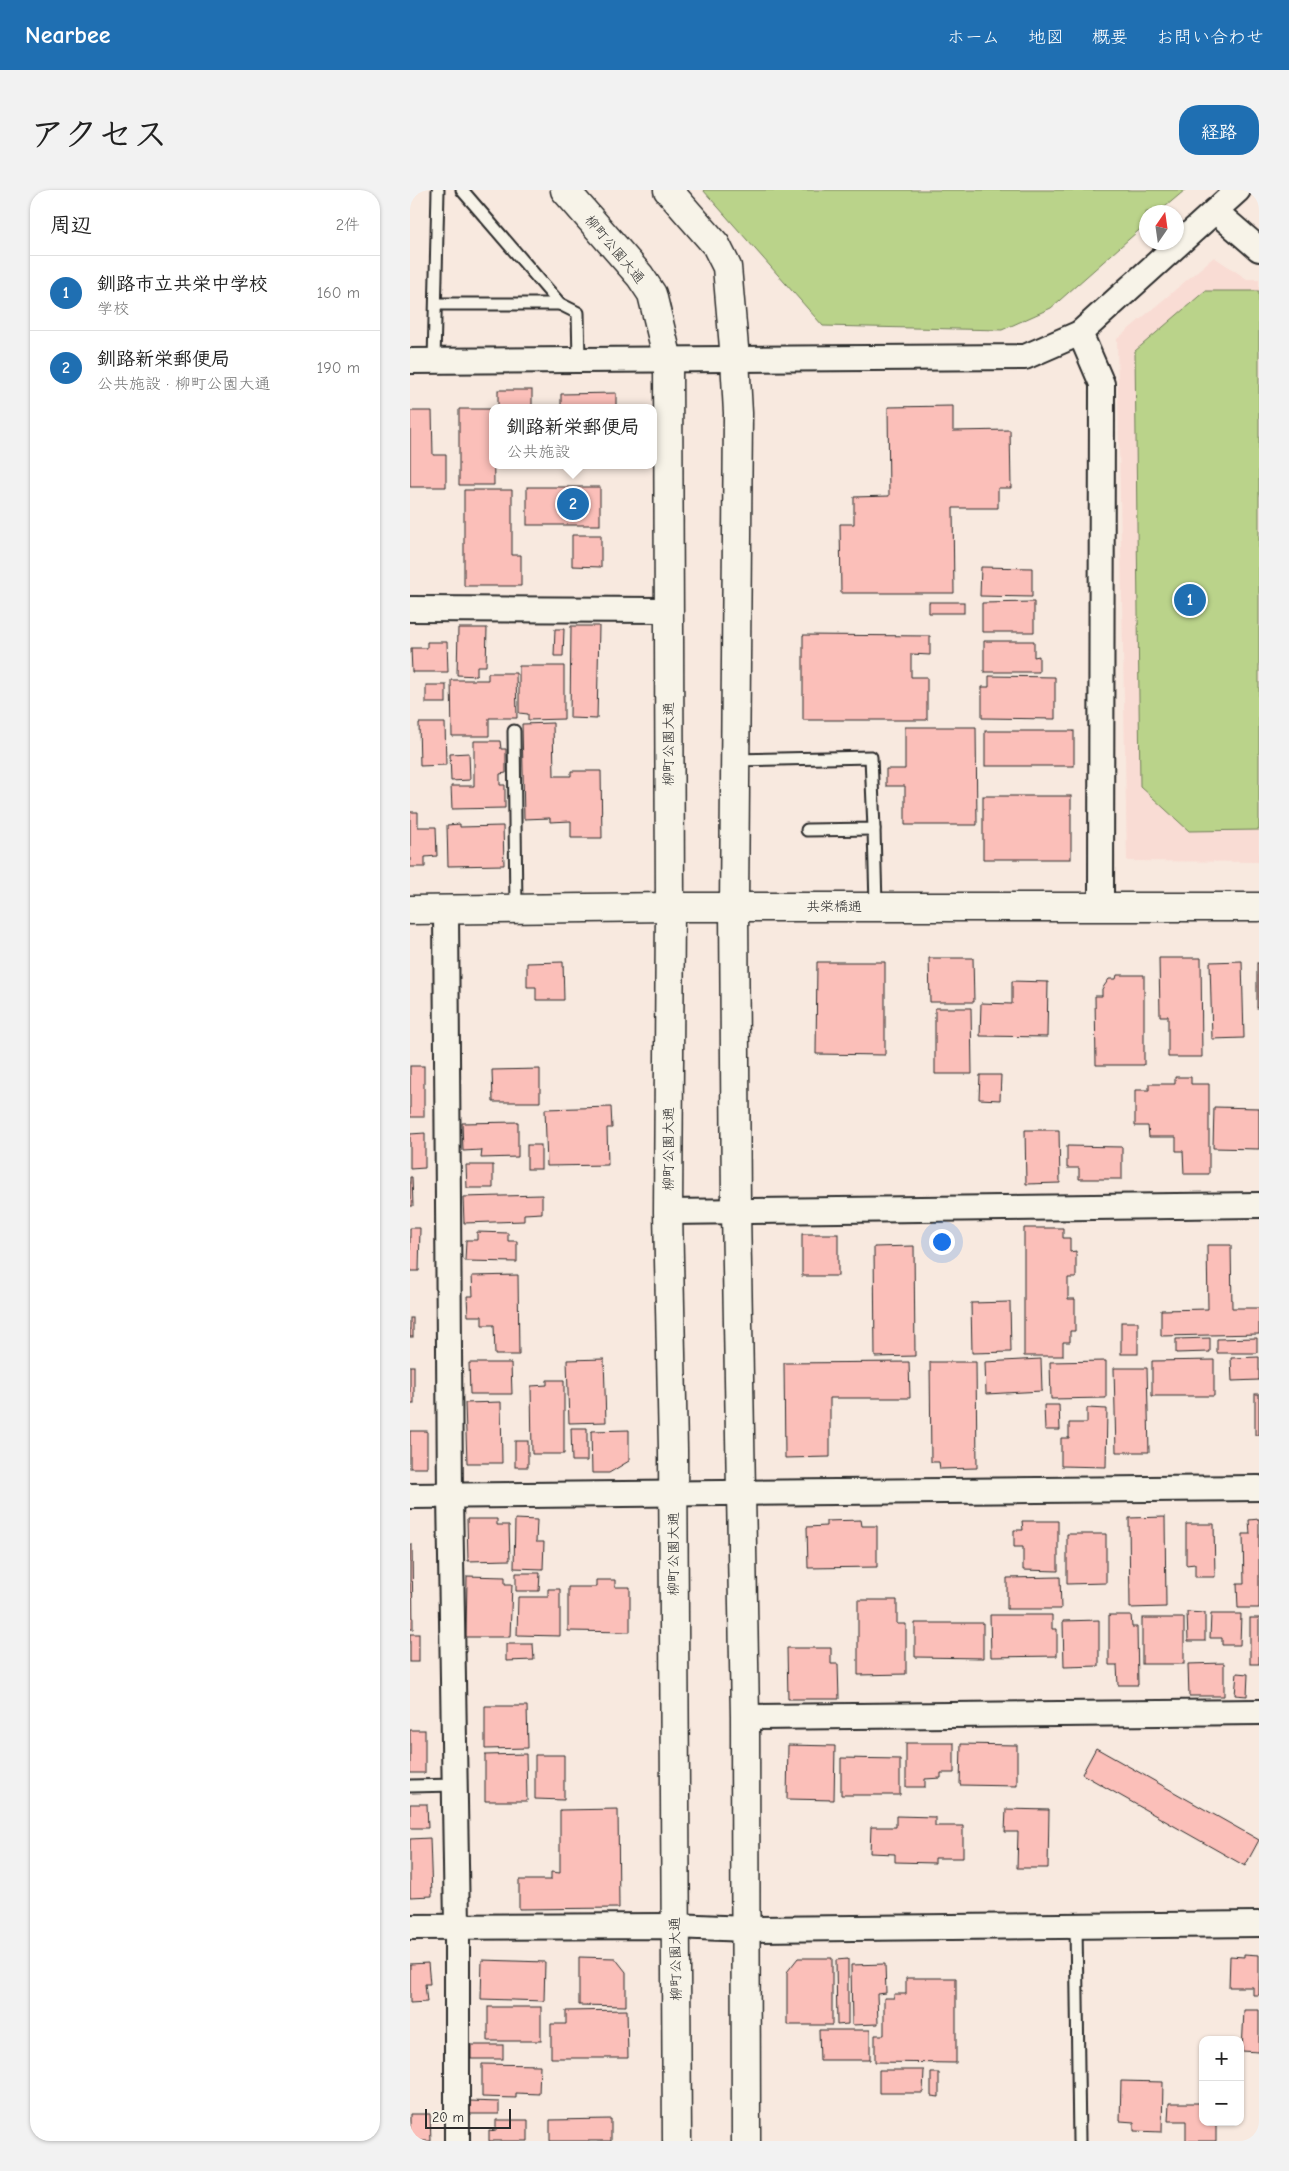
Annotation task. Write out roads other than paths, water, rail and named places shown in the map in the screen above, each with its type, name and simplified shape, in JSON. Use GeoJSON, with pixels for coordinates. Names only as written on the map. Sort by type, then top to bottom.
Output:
{"type":"FeatureCollection","features":[{"type":"Feature","properties":{"kind":"street","name":"柳町公園大通"},"geometry":{"type":"LineString","coordinates":[[565,190],[640,276],[652,294],[668,360],[667,610],[670,907],[668,1212],[673,1494],[677,2141]]}},
{"type":"Feature","properties":{"kind":"street"},"geometry":{"type":"LineString","coordinates":[[668,190],[716,245],[727,267],[738,412],[734,907],[736,1210],[745,1717],[746,2141]]}},
{"type":"Feature","properties":{"kind":"street"},"geometry":{"type":"LineString","coordinates":[[410,361],[1026,357],[1080,333],[1238,190]]}},
{"type":"Feature","properties":{"kind":"street"},"geometry":{"type":"LineString","coordinates":[[1215,211],[1259,249]]}},
{"type":"Feature","properties":{"kind":"street"},"geometry":{"type":"LineString","coordinates":[[1080,333],[1102,384],[1101,906]]}},
{"type":"Feature","properties":{"kind":"street"},"geometry":{"type":"LineString","coordinates":[[410,609],[667,610]]}},
{"type":"Feature","properties":{"kind":"street","name":"共栄橋通"},"geometry":{"type":"LineString","coordinates":[[410,910],[876,906],[1259,907]]}},
{"type":"Feature","properties":{"kind":"street"},"geometry":{"type":"LineString","coordinates":[[446,909],[450,1496],[457,1925],[457,2141]]}},
{"type":"Feature","properties":{"kind":"street"},"geometry":{"type":"LineString","coordinates":[[668,1212],[1259,1205]]}},
{"type":"Feature","properties":{"kind":"street"},"geometry":{"type":"LineString","coordinates":[[410,1496],[630,1492],[673,1494],[1259,1488]]}},
{"type":"Feature","properties":{"kind":"street"},"geometry":{"type":"LineString","coordinates":[[745,1717],[1259,1712]]}},
{"type":"Feature","properties":{"kind":"street"},"geometry":{"type":"LineString","coordinates":[[410,1927],[457,1925],[675,1926],[746,1929],[1259,1924]]}},
{"type":"Feature","properties":{"kind":"lane"},"geometry":{"type":"LineString","coordinates":[[434,361],[438,190]]}},
{"type":"Feature","properties":{"kind":"lane"},"geometry":{"type":"LineString","coordinates":[[462,190],[560,304],[578,313],[579,360]]}},
{"type":"Feature","properties":{"kind":"lane"},"geometry":{"type":"LineString","coordinates":[[436,304],[560,304]]}},
{"type":"Feature","properties":{"kind":"lane"},"geometry":{"type":"LineString","coordinates":[[514,731],[516,909]]}},
{"type":"Feature","properties":{"kind":"lane"},"geometry":{"type":"LineString","coordinates":[[734,760],[871,757],[876,906]]}},
{"type":"Feature","properties":{"kind":"lane"},"geometry":{"type":"LineString","coordinates":[[807,830],[874,829]]}},
{"type":"Feature","properties":{"kind":"lane"},"geometry":{"type":"LineString","coordinates":[[410,1786],[454,1785]]}},
{"type":"Feature","properties":{"kind":"lane"},"geometry":{"type":"LineString","coordinates":[[1076,1925],[1079,2141]]}},
{"type":"Feature","properties":{"kind":"place","name":"釧路新栄郵便局"},"geometry":{"type":"Point","coordinates":[573,504]}},
{"type":"Feature","properties":{"kind":"place","name":"釧路市立共栄中学校"},"geometry":{"type":"Point","coordinates":[1190,600]}}]}
